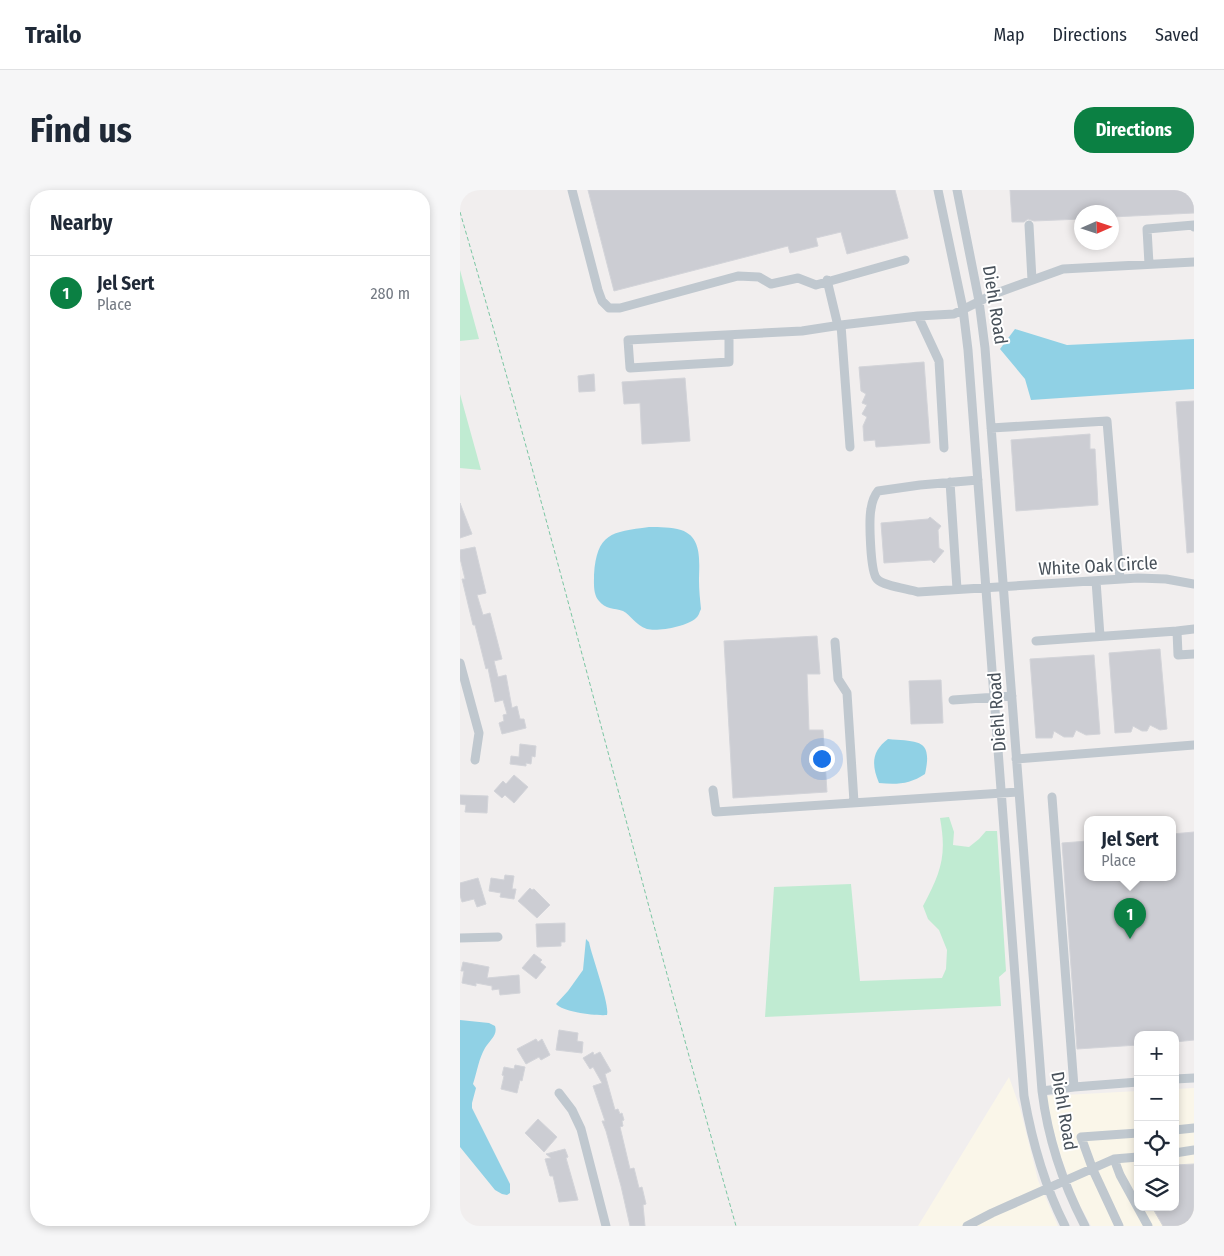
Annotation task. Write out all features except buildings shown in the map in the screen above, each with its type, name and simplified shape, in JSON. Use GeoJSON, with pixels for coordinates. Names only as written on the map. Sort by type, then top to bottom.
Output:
{"type":"FeatureCollection","features":[{"type":"Feature","properties":{"kind":"street"},"geometry":{"type":"LineString","coordinates":[[572,190],[598,290],[602,301],[609,308],[620,308],[738,276],[759,277],[771,284],[798,278],[816,284],[905,260]]}},
{"type":"Feature","properties":{"kind":"street","name":"Diehl Road"},"geometry":{"type":"LineString","coordinates":[[938,190],[963,310],[978,480],[1024,1096],[1034,1145],[1048,1188],[1065,1226]]}},
{"type":"Feature","properties":{"kind":"street","name":"Diehl Road"},"geometry":{"type":"LineString","coordinates":[[957,190],[979,301],[986,348],[1042,1091],[1048,1128],[1064,1181],[1085,1226]]}},
{"type":"Feature","properties":{"kind":"street"},"geometry":{"type":"LineString","coordinates":[[1029,225],[1032,280]]}},
{"type":"Feature","properties":{"kind":"street"},"geometry":{"type":"LineString","coordinates":[[1149,264],[1147,228],[1194,225],[1194,227]]}},
{"type":"Feature","properties":{"kind":"street"},"geometry":{"type":"LineString","coordinates":[[729,335],[729,362],[630,368],[628,340],[802,331],[918,316],[954,314],[994,294],[1064,269],[1194,262]]}},
{"type":"Feature","properties":{"kind":"street"},"geometry":{"type":"LineString","coordinates":[[828,280],[839,326],[850,446]]}},
{"type":"Feature","properties":{"kind":"street"},"geometry":{"type":"LineString","coordinates":[[918,316],[939,361],[944,448]]}},
{"type":"Feature","properties":{"kind":"street"},"geometry":{"type":"LineString","coordinates":[[991,428],[1108,421],[1120,579]]}},
{"type":"Feature","properties":{"kind":"street"},"geometry":{"type":"LineString","coordinates":[[958,590],[950,482],[978,480]]}},
{"type":"Feature","properties":{"kind":"street","name":"White Oak Circle"},"geometry":{"type":"LineString","coordinates":[[950,482],[878,491],[874,496],[870,510],[871,543],[876,579],[882,583],[918,592],[1151,578],[1194,584]]}},
{"type":"Feature","properties":{"kind":"street"},"geometry":{"type":"LineString","coordinates":[[1096,581],[1100,636]]}},
{"type":"Feature","properties":{"kind":"street"},"geometry":{"type":"LineString","coordinates":[[1036,641],[1194,629]]}},
{"type":"Feature","properties":{"kind":"street"},"geometry":{"type":"LineString","coordinates":[[1177,631],[1178,655],[1194,654]]}},
{"type":"Feature","properties":{"kind":"street"},"geometry":{"type":"LineString","coordinates":[[835,642],[838,679],[847,692],[854,802]]}},
{"type":"Feature","properties":{"kind":"street"},"geometry":{"type":"LineString","coordinates":[[461,668],[478,733],[475,760]]}},
{"type":"Feature","properties":{"kind":"street"},"geometry":{"type":"LineString","coordinates":[[953,700],[1012,696]]}},
{"type":"Feature","properties":{"kind":"street"},"geometry":{"type":"LineString","coordinates":[[1016,758],[1194,745]]}},
{"type":"Feature","properties":{"kind":"street"},"geometry":{"type":"LineString","coordinates":[[713,790],[716,812],[1019,792]]}},
{"type":"Feature","properties":{"kind":"street"},"geometry":{"type":"LineString","coordinates":[[1052,797],[1074,1087]]}},
{"type":"Feature","properties":{"kind":"street"},"geometry":{"type":"LineString","coordinates":[[460,938],[498,937]]}},
{"type":"Feature","properties":{"kind":"street"},"geometry":{"type":"LineString","coordinates":[[1179,1079],[1194,1078]]}},
{"type":"Feature","properties":{"kind":"street"},"geometry":{"type":"LineString","coordinates":[[1042,1091],[1134,1082]]}},
{"type":"Feature","properties":{"kind":"street"},"geometry":{"type":"LineString","coordinates":[[559,1093],[572,1110],[581,1129],[606,1226]]}},
{"type":"Feature","properties":{"kind":"street"},"geometry":{"type":"LineString","coordinates":[[1179,1130],[1194,1128]]}},
{"type":"Feature","properties":{"kind":"street"},"geometry":{"type":"LineString","coordinates":[[1119,1226],[1092,1170],[1080,1137],[1134,1133]]}},
{"type":"Feature","properties":{"kind":"street"},"geometry":{"type":"LineString","coordinates":[[1179,1152],[1194,1150]]}},
{"type":"Feature","properties":{"kind":"street"},"geometry":{"type":"LineString","coordinates":[[968,1226],[992,1213],[1114,1159],[1134,1157]]}},
{"type":"Feature","properties":{"kind":"street"},"geometry":{"type":"LineString","coordinates":[[1114,1159],[1120,1175],[1148,1226]]}},
{"type":"Feature","properties":{"kind":"path"},"geometry":{"type":"LineString","coordinates":[[460,212],[593,690],[736,1226]]}},
{"type":"Feature","properties":{"kind":"shaded area"},"geometry":{"type":"Polygon","coordinates":[[[1009,1077],[1020,1108],[1038,1180],[1058,1226],[918,1226],[1009,1077]]]}},
{"type":"Feature","properties":{"kind":"shaded area"},"geometry":{"type":"Polygon","coordinates":[[[1194,1088],[1194,1226],[1091,1226],[1077,1200],[1062,1160],[1046,1096],[1134,1091],[1134,1211],[1179,1211],[1179,1089],[1194,1088]]]}},
{"type":"Feature","properties":{"kind":"green space"},"geometry":{"type":"Polygon","coordinates":[[[460,270],[479,339],[460,341],[460,270]]]}},
{"type":"Feature","properties":{"kind":"green space"},"geometry":{"type":"Polygon","coordinates":[[[460,394],[481,470],[460,468],[460,394]]]}},
{"type":"Feature","properties":{"kind":"green space"},"geometry":{"type":"Polygon","coordinates":[[[949,817],[954,832],[953,845],[969,847],[986,831],[997,831],[1006,971],[999,977],[1001,1006],[765,1017],[774,887],[851,884],[860,981],[942,978],[946,969],[947,950],[939,930],[928,919],[923,906],[941,864],[943,843],[940,818],[949,817]]]}},
{"type":"Feature","properties":{"kind":"water"},"geometry":{"type":"Polygon","coordinates":[[[1015,329],[1067,345],[1194,339],[1194,389],[1031,400],[1025,379],[1000,349],[1015,329]]]}},
{"type":"Feature","properties":{"kind":"water"},"geometry":{"type":"Polygon","coordinates":[[[649,527],[681,530],[688,533],[696,544],[699,559],[701,609],[698,616],[691,622],[665,629],[647,629],[639,625],[623,611],[604,606],[596,595],[594,575],[599,550],[603,543],[608,537],[616,533],[649,527]]]}},
{"type":"Feature","properties":{"kind":"water"},"geometry":{"type":"Polygon","coordinates":[[[888,739],[921,744],[927,754],[925,774],[903,783],[879,783],[874,758],[879,748],[888,739]]]}},
{"type":"Feature","properties":{"kind":"water"},"geometry":{"type":"Polygon","coordinates":[[[586,939],[589,942],[603,991],[607,1015],[572,1011],[556,1004],[583,970],[586,939]]]}},
{"type":"Feature","properties":{"kind":"water"},"geometry":{"type":"Polygon","coordinates":[[[460,1020],[489,1023],[495,1026],[496,1029],[478,1065],[473,1084],[476,1088],[472,1108],[510,1184],[510,1193],[507,1195],[495,1190],[460,1147],[460,1020]]]}},
{"type":"Feature","properties":{"kind":"place","name":"Jel Sert"},"geometry":{"type":"Point","coordinates":[1130,939]}}]}
